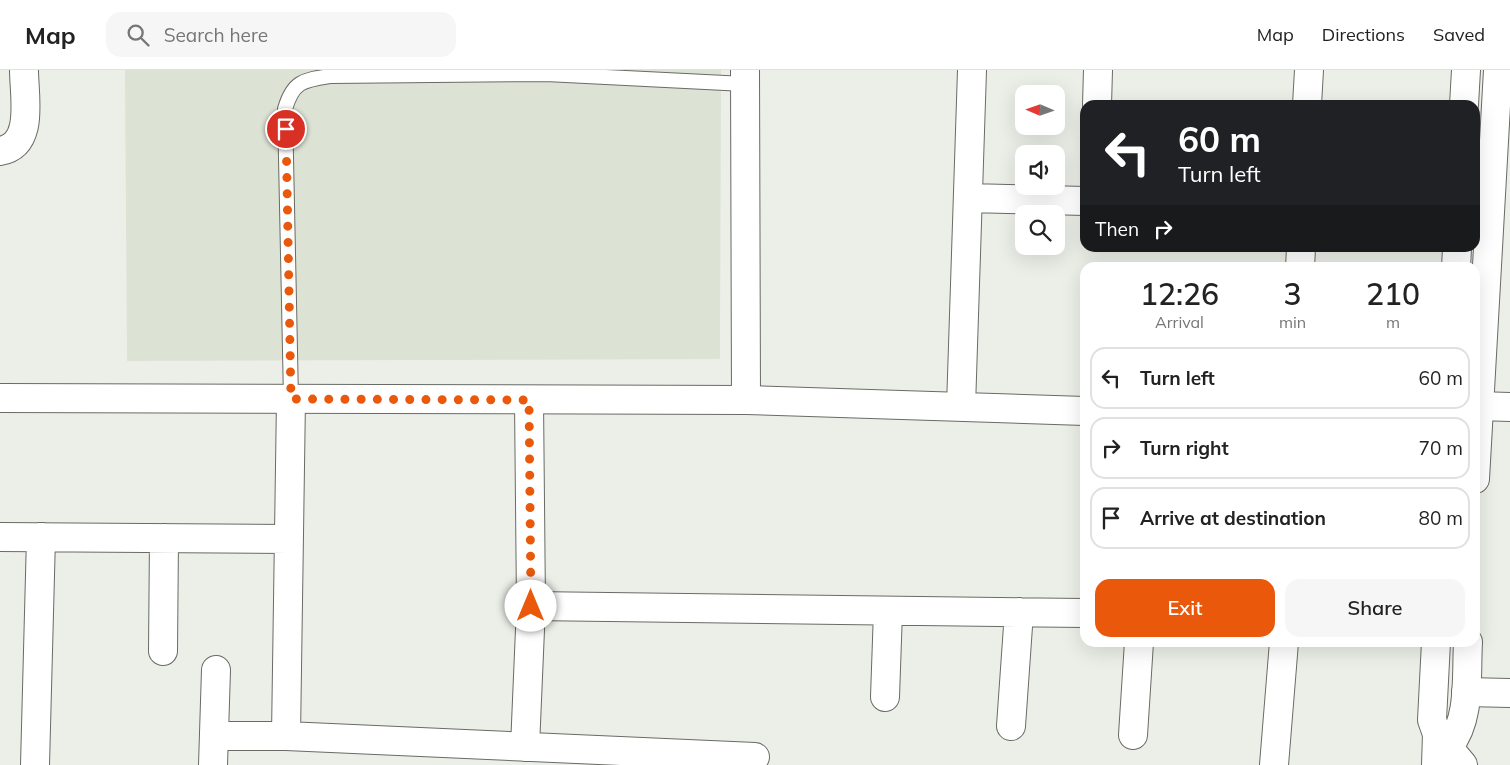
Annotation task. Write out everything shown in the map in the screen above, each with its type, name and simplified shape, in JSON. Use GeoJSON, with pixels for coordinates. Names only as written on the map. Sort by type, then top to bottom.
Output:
{"type":"FeatureCollection","features":[{"type":"Feature","properties":{"kind":"street"},"geometry":{"type":"LineString","coordinates":[[0,151],[15,146],[22,138],[25,123],[24,70]]}},
{"type":"Feature","properties":{"kind":"street"},"geometry":{"type":"LineString","coordinates":[[961,407],[972,70]]}},
{"type":"Feature","properties":{"kind":"street"},"geometry":{"type":"LineString","coordinates":[[1097,100],[1098,70]]}},
{"type":"Feature","properties":{"kind":"street"},"geometry":{"type":"LineString","coordinates":[[1307,100],[1308,70]]}},
{"type":"Feature","properties":{"kind":"street"},"geometry":{"type":"LineString","coordinates":[[1464,100],[1466,70]]}},
{"type":"Feature","properties":{"kind":"street"},"geometry":{"type":"LineString","coordinates":[[1480,372],[1498,70]]}},
{"type":"Feature","properties":{"kind":"street"},"geometry":{"type":"LineString","coordinates":[[745,77],[746,400]]}},
{"type":"Feature","properties":{"kind":"street"},"geometry":{"type":"LineString","coordinates":[[968,198],[1080,202]]}},
{"type":"Feature","properties":{"kind":"street"},"geometry":{"type":"LineString","coordinates":[[0,398],[746,400],[1080,411]]}},
{"type":"Feature","properties":{"kind":"street"},"geometry":{"type":"LineString","coordinates":[[286,736],[291,399]]}},
{"type":"Feature","properties":{"kind":"street"},"geometry":{"type":"LineString","coordinates":[[525,747],[531,606],[529,400]]}},
{"type":"Feature","properties":{"kind":"street"},"geometry":{"type":"LineString","coordinates":[[1480,406],[1510,407]]}},
{"type":"Feature","properties":{"kind":"street"},"geometry":{"type":"LineString","coordinates":[[0,537],[289,539]]}},
{"type":"Feature","properties":{"kind":"street"},"geometry":{"type":"LineString","coordinates":[[36,765],[41,538]]}},
{"type":"Feature","properties":{"kind":"street"},"geometry":{"type":"LineString","coordinates":[[164,538],[164,651]]}},
{"type":"Feature","properties":{"kind":"street"},"geometry":{"type":"LineString","coordinates":[[531,606],[1080,613]]}},
{"type":"Feature","properties":{"kind":"street"},"geometry":{"type":"LineString","coordinates":[[885,696],[888,611]]}},
{"type":"Feature","properties":{"kind":"street"},"geometry":{"type":"LineString","coordinates":[[1011,726],[1018,612]]}},
{"type":"Feature","properties":{"kind":"street"},"geometry":{"type":"LineString","coordinates":[[1133,735],[1139,647]]}},
{"type":"Feature","properties":{"kind":"street"},"geometry":{"type":"LineString","coordinates":[[1274,765],[1284,647]]}},
{"type":"Feature","properties":{"kind":"street"},"geometry":{"type":"LineString","coordinates":[[1436,647],[1432,720],[1446,752]]}},
{"type":"Feature","properties":{"kind":"street"},"geometry":{"type":"LineString","coordinates":[[1446,752],[1457,736],[1466,692],[1468,647]]}},
{"type":"Feature","properties":{"kind":"street"},"geometry":{"type":"LineString","coordinates":[[213,765],[216,670]]}},
{"type":"Feature","properties":{"kind":"street"},"geometry":{"type":"LineString","coordinates":[[1466,692],[1510,694]]}},
{"type":"Feature","properties":{"kind":"street"},"geometry":{"type":"LineString","coordinates":[[214,736],[286,736],[525,747],[671,759],[755,758]]}},
{"type":"Feature","properties":{"kind":"lane"},"geometry":{"type":"LineString","coordinates":[[291,399],[285,109],[294,88],[306,80],[330,76],[516,74],[745,77]]}},
{"type":"Feature","properties":{"kind":"shaded area"},"geometry":{"type":"Polygon","coordinates":[[[125,70],[721,70],[720,359],[127,361],[125,70]]]}},
{"type":"Feature","properties":{"kind":"route"},"geometry":{"type":"LineString","coordinates":[[286,129],[291,399],[529,400],[531,606]]}}]}
